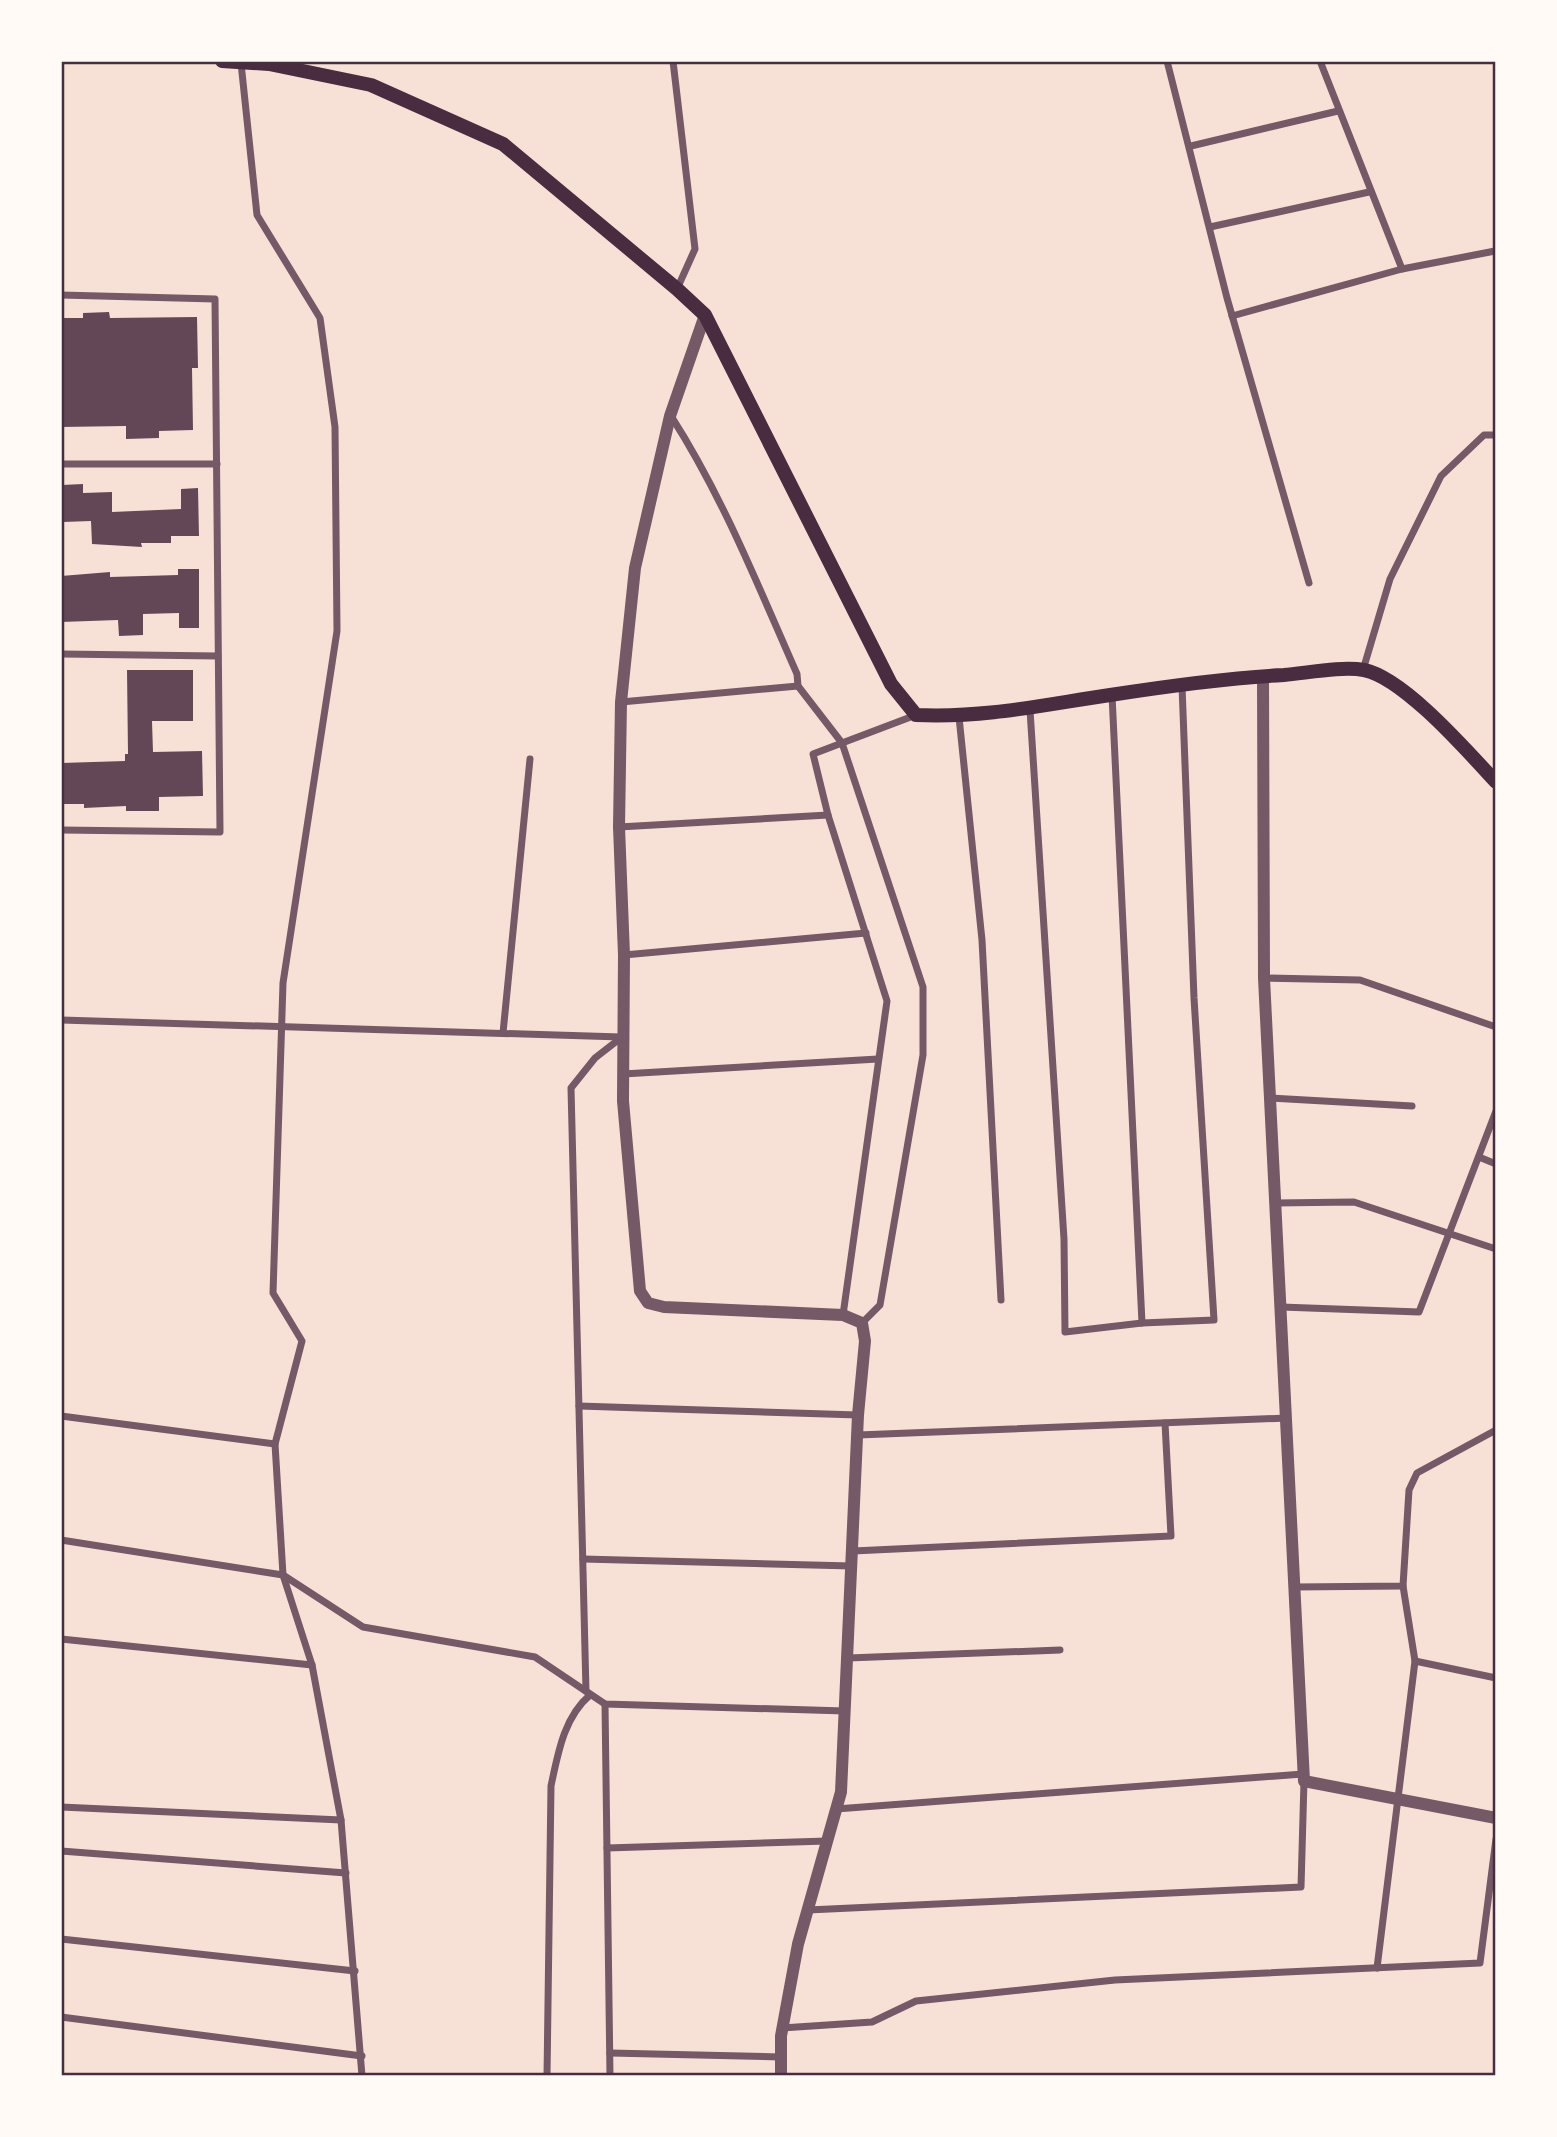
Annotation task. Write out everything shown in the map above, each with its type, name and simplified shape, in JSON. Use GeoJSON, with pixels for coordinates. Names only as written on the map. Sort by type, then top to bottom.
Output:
{"type":"FeatureCollection","features":[{"type":"Feature","properties":{"kind":"main road"},"geometry":{"type":"LineString","coordinates":[[222,61],[269,64],[371,85],[503,144],[705,315],[891,684],[916,715],[959,717],[1030,710],[1182,685],[1263,676],[1363,670],[1398,689],[1444,727],[1496,782]]}},
{"type":"Feature","properties":{"kind":"street"},"geometry":{"type":"LineString","coordinates":[[673,61],[695,249],[677,289]]}},
{"type":"Feature","properties":{"kind":"street"},"geometry":{"type":"LineString","coordinates":[[1167,61],[1191,146],[1232,316],[1309,583]]}},
{"type":"Feature","properties":{"kind":"street"},"geometry":{"type":"LineString","coordinates":[[1320,61],[1369,192],[1402,269]]}},
{"type":"Feature","properties":{"kind":"street"},"geometry":{"type":"LineString","coordinates":[[241,62],[257,215],[320,318],[335,427],[337,631],[283,984],[273,1293],[302,1341],[275,1444],[283,1575],[312,1665],[341,1820],[362,2076]]}},
{"type":"Feature","properties":{"kind":"street"},"geometry":{"type":"LineString","coordinates":[[1191,146],[1338,110]]}},
{"type":"Feature","properties":{"kind":"street"},"geometry":{"type":"LineString","coordinates":[[1210,227],[1369,192]]}},
{"type":"Feature","properties":{"kind":"street"},"geometry":{"type":"LineString","coordinates":[[1232,316],[1402,269],[1495,251]]}},
{"type":"Feature","properties":{"kind":"street"},"geometry":{"type":"LineString","coordinates":[[61,295],[215,299],[220,832],[61,830]]}},
{"type":"Feature","properties":{"kind":"street"},"geometry":{"type":"LineString","coordinates":[[705,315],[670,416],[635,568],[621,702],[619,827],[624,955],[623,1074],[640,1291],[648,1303],[843,1315],[862,1323]]}},
{"type":"Feature","properties":{"kind":"street"},"geometry":{"type":"LineString","coordinates":[[670,416],[726,514],[797,674],[798,686],[842,743],[923,987],[923,1055],[880,1305],[862,1323]]}},
{"type":"Feature","properties":{"kind":"street"},"geometry":{"type":"LineString","coordinates":[[1363,670],[1390,579],[1441,476],[1484,435],[1496,435]]}},
{"type":"Feature","properties":{"kind":"street"},"geometry":{"type":"LineString","coordinates":[[61,464],[217,464]]}},
{"type":"Feature","properties":{"kind":"street"},"geometry":{"type":"LineString","coordinates":[[61,654],[218,656]]}},
{"type":"Feature","properties":{"kind":"street"},"geometry":{"type":"LineString","coordinates":[[808,1910],[1301,1887],[1304,1777],[1264,978],[1263,676]]}},
{"type":"Feature","properties":{"kind":"street"},"geometry":{"type":"LineString","coordinates":[[1030,710],[1064,1239],[1065,1332],[1142,1323],[1214,1320],[1194,998],[1182,685]]}},
{"type":"Feature","properties":{"kind":"street"},"geometry":{"type":"LineString","coordinates":[[621,702],[798,686]]}},
{"type":"Feature","properties":{"kind":"street"},"geometry":{"type":"LineString","coordinates":[[1112,695],[1142,1323]]}},
{"type":"Feature","properties":{"kind":"street"},"geometry":{"type":"LineString","coordinates":[[843,1315],[887,1001],[828,815],[813,754],[916,715]]}},
{"type":"Feature","properties":{"kind":"street"},"geometry":{"type":"LineString","coordinates":[[959,717],[982,940],[1001,1300]]}},
{"type":"Feature","properties":{"kind":"street"},"geometry":{"type":"LineString","coordinates":[[503,1033],[530,759]]}},
{"type":"Feature","properties":{"kind":"street"},"geometry":{"type":"LineString","coordinates":[[619,827],[828,815]]}},
{"type":"Feature","properties":{"kind":"street"},"geometry":{"type":"LineString","coordinates":[[624,955],[866,933]]}},
{"type":"Feature","properties":{"kind":"street"},"geometry":{"type":"LineString","coordinates":[[1264,978],[1360,980],[1496,1027]]}},
{"type":"Feature","properties":{"kind":"street"},"geometry":{"type":"LineString","coordinates":[[61,1020],[622,1037]]}},
{"type":"Feature","properties":{"kind":"street"},"geometry":{"type":"LineString","coordinates":[[547,2076],[551,1786],[561,1739],[588,1693],[571,1088],[595,1058],[622,1037]]}},
{"type":"Feature","properties":{"kind":"street"},"geometry":{"type":"LineString","coordinates":[[623,1074],[878,1059]]}},
{"type":"Feature","properties":{"kind":"street"},"geometry":{"type":"LineString","coordinates":[[1270,1098],[1412,1106]]}},
{"type":"Feature","properties":{"kind":"street"},"geometry":{"type":"LineString","coordinates":[[1281,1307],[1419,1312],[1496,1111]]}},
{"type":"Feature","properties":{"kind":"street"},"geometry":{"type":"LineString","coordinates":[[1479,1157],[1496,1164]]}},
{"type":"Feature","properties":{"kind":"street"},"geometry":{"type":"LineString","coordinates":[[1275,1203],[1354,1202],[1496,1249]]}},
{"type":"Feature","properties":{"kind":"street"},"geometry":{"type":"LineString","coordinates":[[781,2076],[782,2028],[808,1910],[841,1792],[859,1415],[866,1340],[862,1323]]}},
{"type":"Feature","properties":{"kind":"street"},"geometry":{"type":"LineString","coordinates":[[579,1406],[859,1415]]}},
{"type":"Feature","properties":{"kind":"street"},"geometry":{"type":"LineString","coordinates":[[61,1416],[275,1444]]}},
{"type":"Feature","properties":{"kind":"street"},"geometry":{"type":"LineString","coordinates":[[858,1435],[1287,1418]]}},
{"type":"Feature","properties":{"kind":"street"},"geometry":{"type":"LineString","coordinates":[[853,1551],[1171,1536],[1165,1423]]}},
{"type":"Feature","properties":{"kind":"street"},"geometry":{"type":"LineString","coordinates":[[1377,1968],[1415,1661],[1402,1586],[1409,1490],[1416,1473],[1496,1430]]}},
{"type":"Feature","properties":{"kind":"street"},"geometry":{"type":"LineString","coordinates":[[61,1540],[283,1575],[363,1627],[536,1657],[605,1704],[845,1711]]}},
{"type":"Feature","properties":{"kind":"street"},"geometry":{"type":"LineString","coordinates":[[583,1559],[853,1566]]}},
{"type":"Feature","properties":{"kind":"street"},"geometry":{"type":"LineString","coordinates":[[1295,1587],[1402,1586]]}},
{"type":"Feature","properties":{"kind":"street"},"geometry":{"type":"LineString","coordinates":[[61,1639],[312,1665]]}},
{"type":"Feature","properties":{"kind":"street"},"geometry":{"type":"LineString","coordinates":[[848,1658],[1060,1650]]}},
{"type":"Feature","properties":{"kind":"street"},"geometry":{"type":"LineString","coordinates":[[1415,1661],[1496,1678]]}},
{"type":"Feature","properties":{"kind":"street"},"geometry":{"type":"LineString","coordinates":[[605,1704],[610,2076]]}},
{"type":"Feature","properties":{"kind":"street"},"geometry":{"type":"LineString","coordinates":[[836,1809],[1304,1777],[1496,1818]]}},
{"type":"Feature","properties":{"kind":"street"},"geometry":{"type":"LineString","coordinates":[[61,1807],[341,1820]]}},
{"type":"Feature","properties":{"kind":"street"},"geometry":{"type":"LineString","coordinates":[[782,2028],[872,2021],[916,2001],[1115,1980],[1480,1963],[1496,1839]]}},
{"type":"Feature","properties":{"kind":"street"},"geometry":{"type":"LineString","coordinates":[[607,1848],[827,1841]]}},
{"type":"Feature","properties":{"kind":"street"},"geometry":{"type":"LineString","coordinates":[[61,1851],[346,1873]]}},
{"type":"Feature","properties":{"kind":"street"},"geometry":{"type":"LineString","coordinates":[[61,1939],[355,1971]]}},
{"type":"Feature","properties":{"kind":"street"},"geometry":{"type":"LineString","coordinates":[[61,2017],[362,2056]]}},
{"type":"Feature","properties":{"kind":"street"},"geometry":{"type":"LineString","coordinates":[[610,2053],[781,2057]]}},
{"type":"Feature","properties":{"kind":"building"},"geometry":{"type":"Polygon","coordinates":[[[109,312],[110,318],[197,317],[198,368],[192,368],[193,430],[159,431],[159,438],[126,439],[126,426],[61,427],[61,318],[83,318],[83,313],[109,312]]]}},
{"type":"Feature","properties":{"kind":"building"},"geometry":{"type":"Polygon","coordinates":[[[83,484],[83,493],[112,492],[112,512],[181,509],[181,489],[198,488],[199,536],[171,536],[171,543],[141,543],[142,547],[92,544],[91,521],[63,522],[62,485],[83,484]]]}},
{"type":"Feature","properties":{"kind":"building"},"geometry":{"type":"Polygon","coordinates":[[[178,569],[199,569],[199,628],[179,628],[179,613],[143,614],[143,635],[119,636],[118,620],[61,622],[61,576],[110,572],[110,577],[178,575],[178,569]]]}},
{"type":"Feature","properties":{"kind":"building"},"geometry":{"type":"Polygon","coordinates":[[[127,670],[193,670],[193,721],[152,721],[153,752],[202,751],[203,796],[159,797],[159,811],[126,811],[126,806],[84,808],[84,804],[61,804],[61,763],[125,761],[125,754],[128,754],[127,670]]]}}]}
